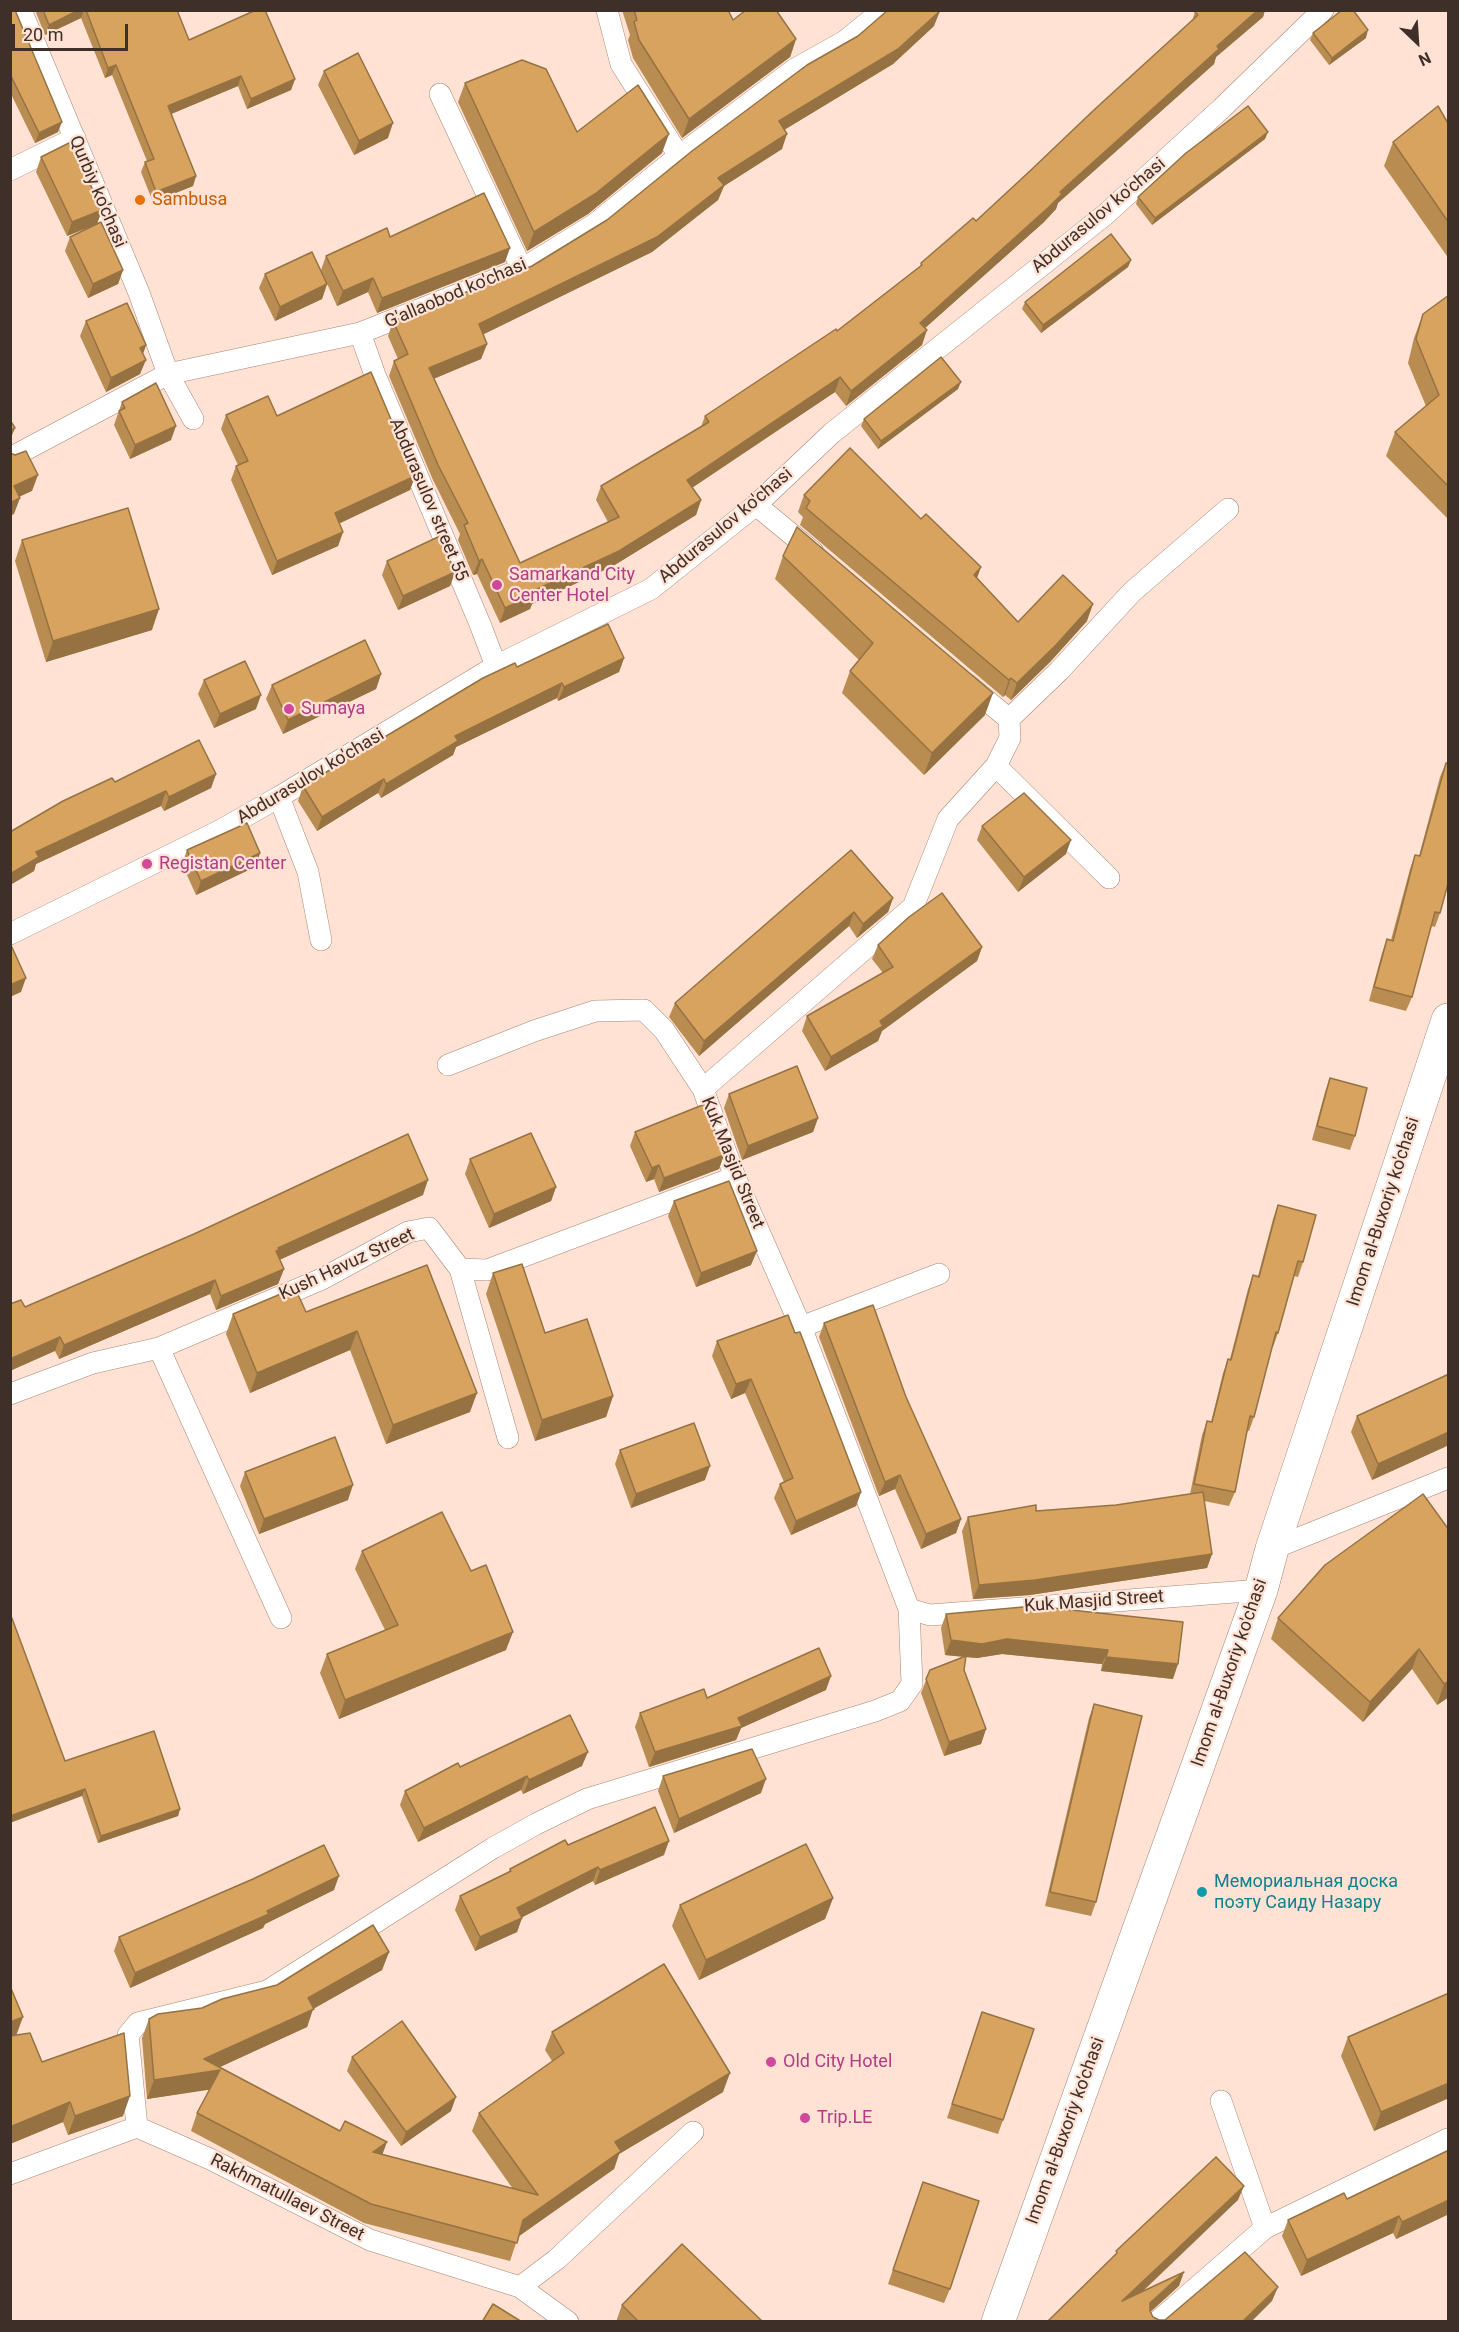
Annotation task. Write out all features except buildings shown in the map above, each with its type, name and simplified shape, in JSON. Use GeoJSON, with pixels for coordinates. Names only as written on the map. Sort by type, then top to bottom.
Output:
{"type":"FeatureCollection","features":[{"type":"Feature","properties":{"kind":"main road","name":"Imom al-Buxoriy ko'chasi"},"geometry":{"type":"LineString","coordinates":[[998,2322],[1261,1590],[1272,1549],[1449,1020]]}},
{"type":"Feature","properties":{"kind":"lane","name":"Qurbiy ko'chasi"},"geometry":{"type":"LineString","coordinates":[[21,10],[139,293],[168,374],[193,419]]}},
{"type":"Feature","properties":{"kind":"lane"},"geometry":{"type":"LineString","coordinates":[[607,10],[621,64],[679,156]]}},
{"type":"Feature","properties":{"kind":"lane","name":"G'allaobod ko'chasi"},"geometry":{"type":"LineString","coordinates":[[10,458],[168,374],[360,333],[522,269],[595,224],[679,156],[795,69],[845,41],[883,10]]}},
{"type":"Feature","properties":{"kind":"lane","name":"Abdurasulov ko'chasi"},"geometry":{"type":"LineString","coordinates":[[10,934],[150,866],[279,797],[496,666],[651,589],[756,505],[832,433],[1106,214],[1222,108],[1323,10]]}},
{"type":"Feature","properties":{"kind":"lane"},"geometry":{"type":"LineString","coordinates":[[440,94],[522,269]]}},
{"type":"Feature","properties":{"kind":"lane"},"geometry":{"type":"LineString","coordinates":[[10,170],[75,138]]}},
{"type":"Feature","properties":{"kind":"lane","name":"Abdurasulov street 55"},"geometry":{"type":"LineString","coordinates":[[360,333],[375,375],[496,666]]}},
{"type":"Feature","properties":{"kind":"lane"},"geometry":{"type":"LineString","coordinates":[[756,505],[826,563]]}},
{"type":"Feature","properties":{"kind":"lane"},"geometry":{"type":"LineString","coordinates":[[954,673],[1009,719],[1059,671],[1132,592],[1228,509]]}},
{"type":"Feature","properties":{"kind":"lane","name":"Kuk Masjid Street"},"geometry":{"type":"LineString","coordinates":[[1009,719],[1010,738],[996,766],[948,819],[913,907],[703,1089],[735,1177],[801,1327],[909,1609],[930,1615],[1261,1590]]}},
{"type":"Feature","properties":{"kind":"lane"},"geometry":{"type":"LineString","coordinates":[[996,766],[1109,878]]}},
{"type":"Feature","properties":{"kind":"lane"},"geometry":{"type":"LineString","coordinates":[[279,797],[308,872],[321,940]]}},
{"type":"Feature","properties":{"kind":"lane"},"geometry":{"type":"LineString","coordinates":[[448,1065],[534,1031],[595,1011],[644,1011],[664,1030],[703,1089]]}},
{"type":"Feature","properties":{"kind":"lane"},"geometry":{"type":"LineString","coordinates":[[508,1438],[460,1269],[487,1270],[735,1177]]}},
{"type":"Feature","properties":{"kind":"lane","name":"Kush Havuz Street"},"geometry":{"type":"LineString","coordinates":[[10,1394],[93,1363],[159,1348],[322,1279],[408,1232],[429,1228],[460,1269]]}},
{"type":"Feature","properties":{"kind":"lane"},"geometry":{"type":"LineString","coordinates":[[801,1327],[939,1274]]}},
{"type":"Feature","properties":{"kind":"lane"},"geometry":{"type":"LineString","coordinates":[[159,1348],[281,1618]]}},
{"type":"Feature","properties":{"kind":"lane"},"geometry":{"type":"LineString","coordinates":[[1272,1549],[1449,1478]]}},
{"type":"Feature","properties":{"kind":"lane"},"geometry":{"type":"LineString","coordinates":[[10,2174],[137,2127],[128,2034],[138,2023],[267,1991],[494,1848],[587,1799],[900,1701],[912,1684],[909,1609]]}},
{"type":"Feature","properties":{"kind":"lane"},"geometry":{"type":"LineString","coordinates":[[1221,2101],[1265,2228]]}},
{"type":"Feature","properties":{"kind":"lane","name":"Rakhmatullaev Street"},"geometry":{"type":"LineString","coordinates":[[137,2127],[210,2159],[370,2240],[520,2287],[568,2322]]}},
{"type":"Feature","properties":{"kind":"lane"},"geometry":{"type":"LineString","coordinates":[[520,2287],[557,2259],[693,2132]]}},
{"type":"Feature","properties":{"kind":"lane"},"geometry":{"type":"LineString","coordinates":[[1157,2322],[1265,2228],[1449,2139]]}},
{"type":"Feature","properties":{"kind":"place","name":"Sambusa"},"geometry":{"type":"Point","coordinates":[140,200]}},
{"type":"Feature","properties":{"kind":"place","name":"Samarkand City Center Hotel"},"geometry":{"type":"Point","coordinates":[497,585]}},
{"type":"Feature","properties":{"kind":"place","name":"Sumaya"},"geometry":{"type":"Point","coordinates":[289,709]}},
{"type":"Feature","properties":{"kind":"place","name":"Registan Center"},"geometry":{"type":"Point","coordinates":[147,864]}},
{"type":"Feature","properties":{"kind":"place","name":"Мемориальная доска поэту Саиду Назару"},"geometry":{"type":"Point","coordinates":[1202,1892]}},
{"type":"Feature","properties":{"kind":"place","name":"Old City Hotel"},"geometry":{"type":"Point","coordinates":[771,2062]}},
{"type":"Feature","properties":{"kind":"place","name":"Trip.LE"},"geometry":{"type":"Point","coordinates":[805,2118]}}]}
